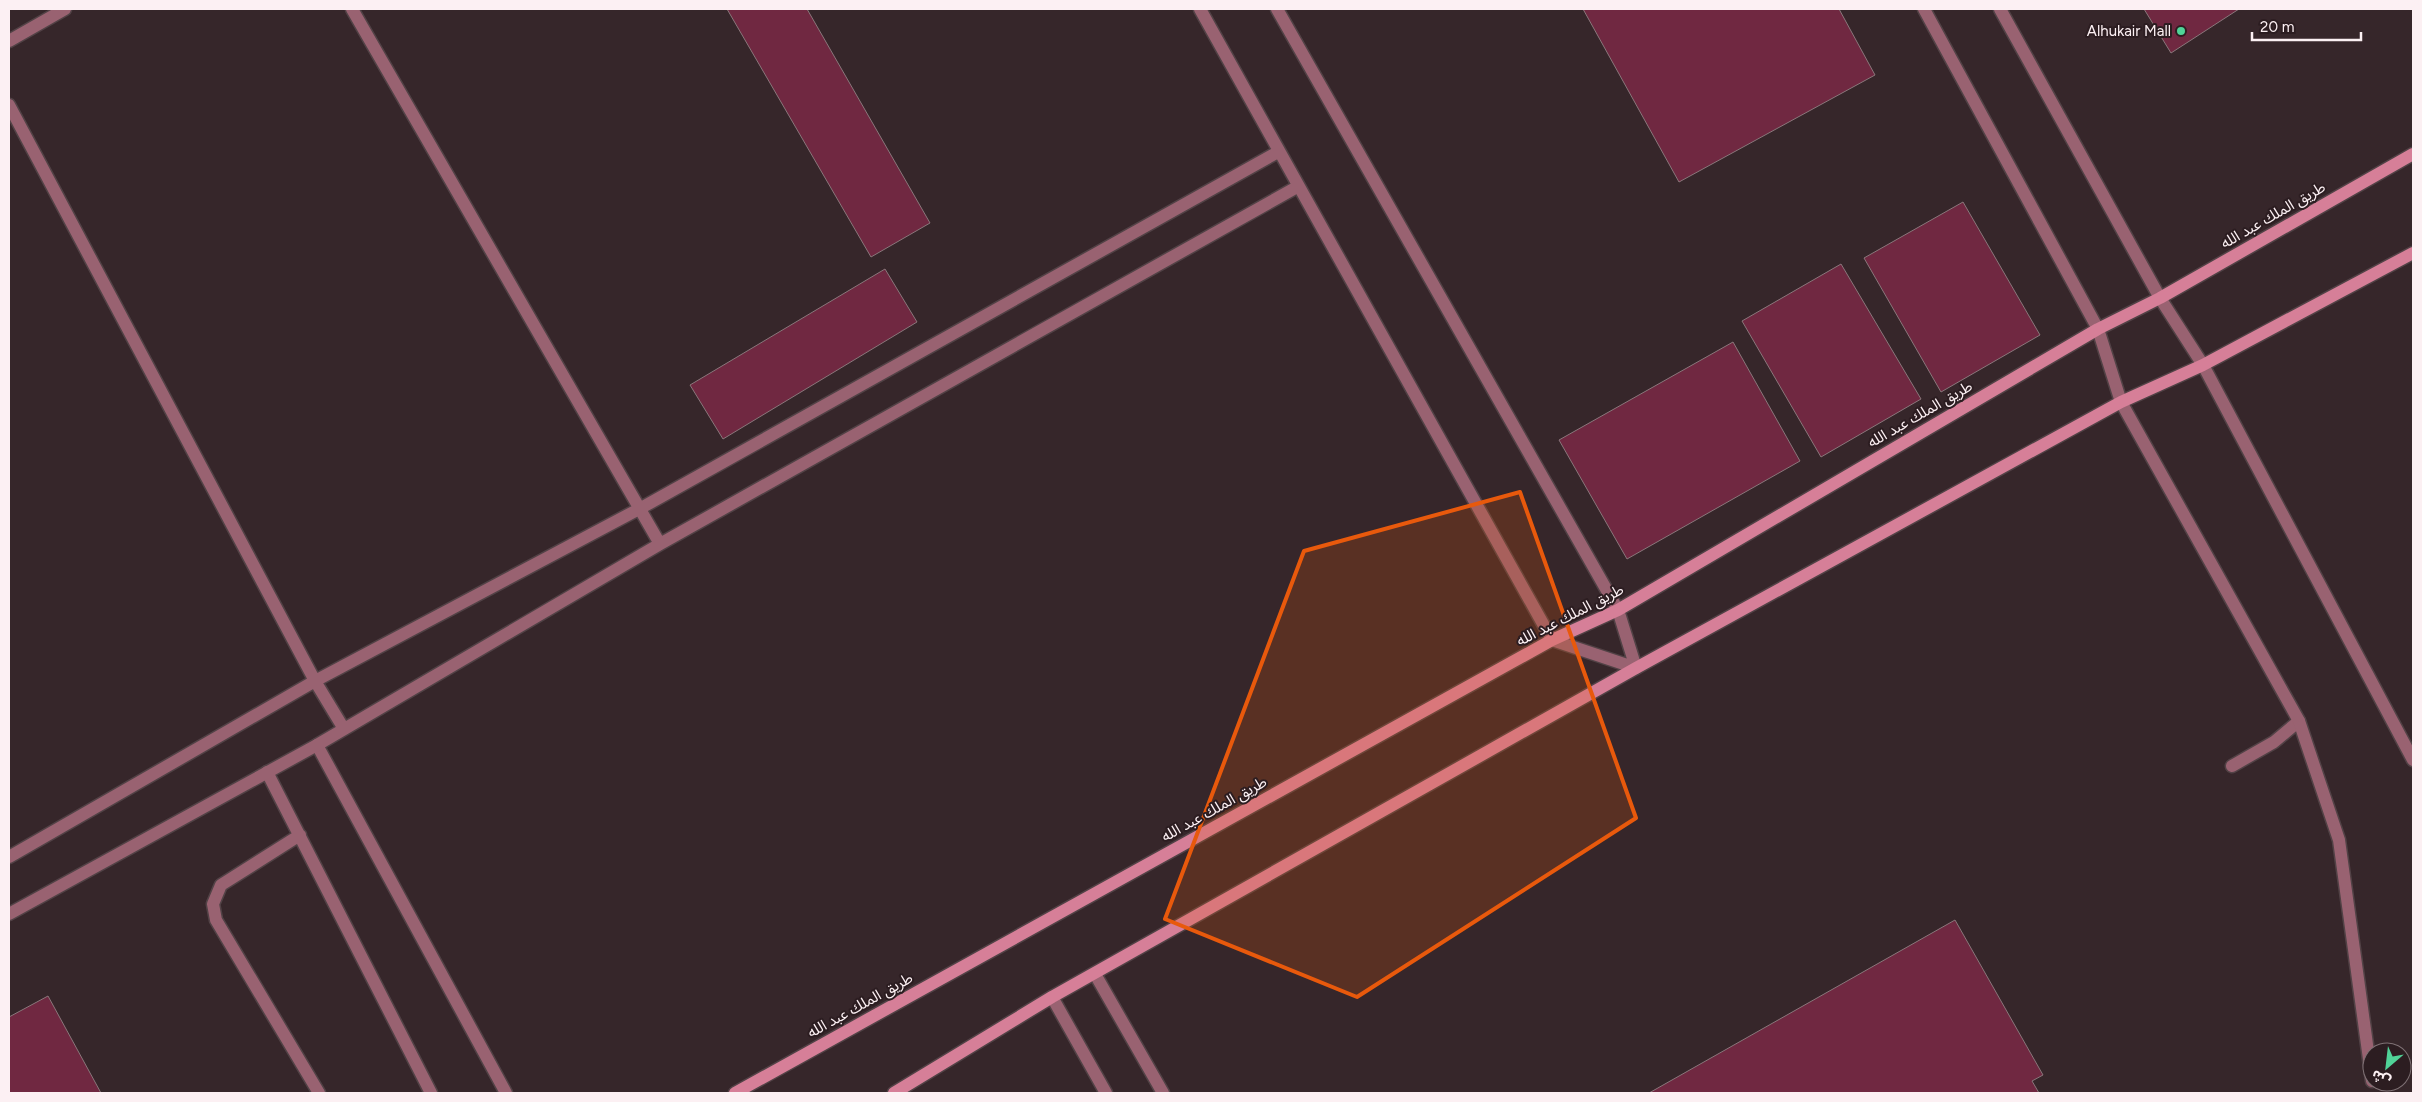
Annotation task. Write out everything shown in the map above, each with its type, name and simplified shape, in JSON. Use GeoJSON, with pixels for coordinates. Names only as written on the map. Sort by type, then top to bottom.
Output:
{"type":"FeatureCollection","features":[{"type":"Feature","properties":{"kind":"main road","name":"طريق الملك عبد الله"},"geometry":{"type":"LineString","coordinates":[[735,1093],[1552,640],[1618,610],[2098,328],[2160,298],[2413,154]]}},
{"type":"Feature","properties":{"kind":"main road"},"geometry":{"type":"LineString","coordinates":[[894,1093],[1052,996],[1636,668],[2121,402],[2203,365],[2413,253]]}},
{"type":"Feature","properties":{"kind":"street"},"geometry":{"type":"LineString","coordinates":[[9,41],[65,9]]}},
{"type":"Feature","properties":{"kind":"street"},"geometry":{"type":"LineString","coordinates":[[352,9],[660,544]]}},
{"type":"Feature","properties":{"kind":"street"},"geometry":{"type":"LineString","coordinates":[[1200,9],[1278,152],[1552,640],[1636,668]]}},
{"type":"Feature","properties":{"kind":"street"},"geometry":{"type":"LineString","coordinates":[[1277,9],[1618,610],[1636,668]]}},
{"type":"Feature","properties":{"kind":"street"},"geometry":{"type":"LineString","coordinates":[[1924,9],[2098,328],[2121,402],[2299,721],[2339,840],[2367,1042]]}},
{"type":"Feature","properties":{"kind":"street"},"geometry":{"type":"LineString","coordinates":[[2000,9],[2160,298],[2203,365],[2413,760]]}},
{"type":"Feature","properties":{"kind":"street"},"geometry":{"type":"LineString","coordinates":[[9,105],[315,680],[344,728]]}},
{"type":"Feature","properties":{"kind":"street"},"geometry":{"type":"LineString","coordinates":[[9,857],[315,680],[641,508],[1278,152]]}},
{"type":"Feature","properties":{"kind":"street"},"geometry":{"type":"LineString","coordinates":[[9,914],[317,746],[344,728],[660,544],[1298,187]]}},
{"type":"Feature","properties":{"kind":"street"},"geometry":{"type":"LineString","coordinates":[[2232,766],[2274,742],[2299,721]]}},
{"type":"Feature","properties":{"kind":"street"},"geometry":{"type":"LineString","coordinates":[[317,746],[506,1093]]}},
{"type":"Feature","properties":{"kind":"street"},"geometry":{"type":"LineString","coordinates":[[267,772],[431,1093]]}},
{"type":"Feature","properties":{"kind":"street"},"geometry":{"type":"LineString","coordinates":[[300,835],[221,885],[213,904],[216,920],[319,1093]]}},
{"type":"Feature","properties":{"kind":"street"},"geometry":{"type":"LineString","coordinates":[[1094,974],[1163,1093]]}},
{"type":"Feature","properties":{"kind":"street"},"geometry":{"type":"LineString","coordinates":[[1052,996],[1106,1093]]}},
{"type":"Feature","properties":{"kind":"highlighted area"},"geometry":{"type":"Polygon","coordinates":[[[1520,492],[1636,818],[1357,997],[1165,919],[1304,551],[1520,492]]]}},
{"type":"Feature","properties":{"kind":"building"},"geometry":{"type":"Polygon","coordinates":[[[727,9],[807,9],[930,223],[871,257],[727,9]]]}},
{"type":"Feature","properties":{"kind":"building"},"geometry":{"type":"Polygon","coordinates":[[[1583,9],[1839,9],[1875,75],[1679,182],[1583,9]]]}},
{"type":"Feature","properties":{"kind":"building","name":"Alhukair Mall"},"geometry":{"type":"Polygon","coordinates":[[[2144,9],[2239,9],[2171,53],[2144,9]]]}},
{"type":"Feature","properties":{"kind":"building"},"geometry":{"type":"Polygon","coordinates":[[[1963,202],[2040,335],[1941,392],[1864,258],[1963,202]]]}},
{"type":"Feature","properties":{"kind":"building"},"geometry":{"type":"Polygon","coordinates":[[[1841,264],[1921,399],[1821,457],[1742,321],[1841,264]]]}},
{"type":"Feature","properties":{"kind":"building"},"geometry":{"type":"Polygon","coordinates":[[[885,269],[917,322],[723,439],[690,385],[885,269]]]}},
{"type":"Feature","properties":{"kind":"building"},"geometry":{"type":"Polygon","coordinates":[[[1733,342],[1800,461],[1627,559],[1559,440],[1733,342]]]}},
{"type":"Feature","properties":{"kind":"building"},"geometry":{"type":"Polygon","coordinates":[[[1955,920],[2043,1075],[2032,1081],[2039,1093],[1649,1093],[1955,920]]]}},
{"type":"Feature","properties":{"kind":"building"},"geometry":{"type":"Polygon","coordinates":[[[48,996],[101,1093],[9,1093],[9,1017],[48,996]]]}},
{"type":"Feature","properties":{"kind":"place","name":"Alhukair Mall"},"geometry":{"type":"Point","coordinates":[2181,31]}}]}
